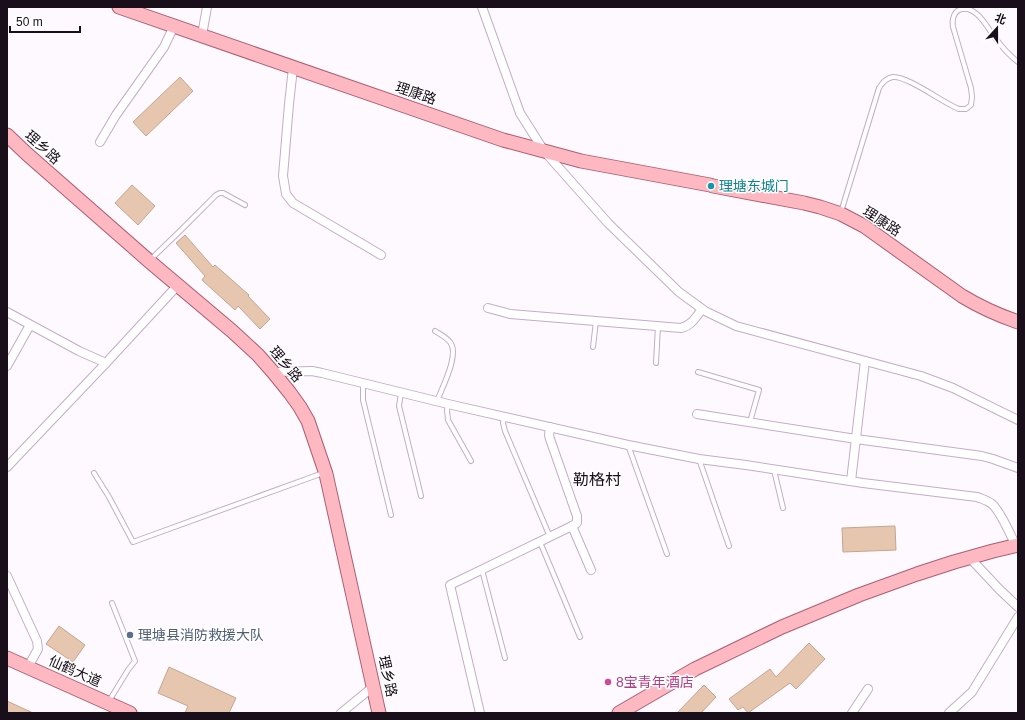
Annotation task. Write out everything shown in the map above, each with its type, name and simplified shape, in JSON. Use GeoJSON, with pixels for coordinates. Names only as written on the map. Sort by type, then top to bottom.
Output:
{"type":"FeatureCollection","features":[{"type":"Feature","properties":{"kind":"main road","name":"理康路"},"geometry":{"type":"LineString","coordinates":[[119,7],[503,140],[581,161],[804,203],[841,214],[864,226],[962,296],[985,309],[1018,322]]}},
{"type":"Feature","properties":{"kind":"main road","name":"理乡路"},"geometry":{"type":"LineString","coordinates":[[7,135],[149,261],[232,331],[258,355],[290,393],[308,421],[325,472],[380,713]]}},
{"type":"Feature","properties":{"kind":"main road"},"geometry":{"type":"LineString","coordinates":[[619,713],[696,669],[782,627],[877,589],[954,562],[1017,546]]}},
{"type":"Feature","properties":{"kind":"main road","name":"仙鹤大道"},"geometry":{"type":"LineString","coordinates":[[7,658],[130,713]]}},
{"type":"Feature","properties":{"kind":"street"},"geometry":{"type":"LineString","coordinates":[[202,36],[207,7]]}},
{"type":"Feature","properties":{"kind":"street"},"geometry":{"type":"LineString","coordinates":[[482,7],[520,113],[544,151],[608,223],[679,292],[702,309],[736,326],[915,374],[953,388],[1018,420]]}},
{"type":"Feature","properties":{"kind":"street"},"geometry":{"type":"LineString","coordinates":[[100,142],[116,115],[164,47],[174,26]]}},
{"type":"Feature","properties":{"kind":"street"},"geometry":{"type":"LineString","coordinates":[[293,68],[283,176],[286,194],[293,202],[382,255]]}},
{"type":"Feature","properties":{"kind":"street"},"geometry":{"type":"LineString","coordinates":[[7,468],[178,285]]}},
{"type":"Feature","properties":{"kind":"street"},"geometry":{"type":"LineString","coordinates":[[488,308],[510,314],[681,328],[686,327],[691,323],[702,309]]}},
{"type":"Feature","properties":{"kind":"street"},"geometry":{"type":"LineString","coordinates":[[7,312],[78,351],[106,363]]}},
{"type":"Feature","properties":{"kind":"street"},"geometry":{"type":"LineString","coordinates":[[7,366],[30,325]]}},
{"type":"Feature","properties":{"kind":"street"},"geometry":{"type":"LineString","coordinates":[[851,481],[865,360]]}},
{"type":"Feature","properties":{"kind":"street"},"geometry":{"type":"LineString","coordinates":[[273,372],[312,371],[504,417],[628,445],[699,459],[851,481],[977,497],[992,504],[1017,546]]}},
{"type":"Feature","properties":{"kind":"street"},"geometry":{"type":"LineString","coordinates":[[697,414],[856,439],[982,456],[1018,468]]}},
{"type":"Feature","properties":{"kind":"street"},"geometry":{"type":"LineString","coordinates":[[480,713],[450,585],[577,523],[578,519],[550,439],[550,427]]}},
{"type":"Feature","properties":{"kind":"street"},"geometry":{"type":"LineString","coordinates":[[572,526],[590,570]]}},
{"type":"Feature","properties":{"kind":"street"},"geometry":{"type":"LineString","coordinates":[[969,557],[1018,607]]}},
{"type":"Feature","properties":{"kind":"street"},"geometry":{"type":"LineString","coordinates":[[7,576],[37,641],[38,649],[28,667]]}},
{"type":"Feature","properties":{"kind":"street"},"geometry":{"type":"LineString","coordinates":[[949,713],[972,692],[1018,617]]}},
{"type":"Feature","properties":{"kind":"street"},"geometry":{"type":"LineString","coordinates":[[341,713],[374,686]]}},
{"type":"Feature","properties":{"kind":"street"},"geometry":{"type":"LineString","coordinates":[[852,713],[868,689]]}},
{"type":"Feature","properties":{"kind":"lane"},"geometry":{"type":"LineString","coordinates":[[841,214],[879,88],[885,80],[894,77],[907,80],[959,109],[966,109],[971,105],[971,88],[953,27],[953,20],[957,11],[968,10],[977,14],[1003,48],[1018,62]]}},
{"type":"Feature","properties":{"kind":"lane"},"geometry":{"type":"LineString","coordinates":[[149,261],[216,195],[223,193],[245,205]]}},
{"type":"Feature","properties":{"kind":"lane"},"geometry":{"type":"LineString","coordinates":[[593,347],[596,321]]}},
{"type":"Feature","properties":{"kind":"lane"},"geometry":{"type":"LineString","coordinates":[[656,363],[658,326]]}},
{"type":"Feature","properties":{"kind":"lane"},"geometry":{"type":"LineString","coordinates":[[435,331],[451,342],[454,349],[452,363],[437,401]]}},
{"type":"Feature","properties":{"kind":"lane"},"geometry":{"type":"LineString","coordinates":[[698,372],[759,390],[750,422]]}},
{"type":"Feature","properties":{"kind":"lane"},"geometry":{"type":"LineString","coordinates":[[363,383],[363,400],[391,515]]}},
{"type":"Feature","properties":{"kind":"lane"},"geometry":{"type":"LineString","coordinates":[[401,392],[399,406],[421,496]]}},
{"type":"Feature","properties":{"kind":"lane"},"geometry":{"type":"LineString","coordinates":[[448,404],[448,420],[472,462]]}},
{"type":"Feature","properties":{"kind":"lane"},"geometry":{"type":"LineString","coordinates":[[504,417],[503,423],[505,431],[550,537]]}},
{"type":"Feature","properties":{"kind":"lane"},"geometry":{"type":"LineString","coordinates":[[628,445],[667,554]]}},
{"type":"Feature","properties":{"kind":"lane"},"geometry":{"type":"LineString","coordinates":[[699,459],[729,546]]}},
{"type":"Feature","properties":{"kind":"lane"},"geometry":{"type":"LineString","coordinates":[[774,469],[783,508]]}},
{"type":"Feature","properties":{"kind":"lane"},"geometry":{"type":"LineString","coordinates":[[94,474],[109,497],[133,542],[325,472]]}},
{"type":"Feature","properties":{"kind":"lane"},"geometry":{"type":"LineString","coordinates":[[540,542],[580,637]]}},
{"type":"Feature","properties":{"kind":"lane"},"geometry":{"type":"LineString","coordinates":[[482,570],[505,658]]}},
{"type":"Feature","properties":{"kind":"lane"},"geometry":{"type":"LineString","coordinates":[[108,703],[128,670],[136,661],[112,603]]}},
{"type":"Feature","properties":{"kind":"building"},"geometry":{"type":"Polygon","coordinates":[[[180,77],[193,91],[146,136],[133,122],[180,77]]]}},
{"type":"Feature","properties":{"kind":"building"},"geometry":{"type":"Polygon","coordinates":[[[132,185],[155,206],[138,225],[115,203],[132,185]]]}},
{"type":"Feature","properties":{"kind":"building"},"geometry":{"type":"Polygon","coordinates":[[[185,235],[213,267],[215,265],[249,295],[248,296],[270,319],[260,329],[238,306],[235,310],[202,280],[205,276],[176,243],[185,235]]]}},
{"type":"Feature","properties":{"kind":"building"},"geometry":{"type":"Polygon","coordinates":[[[895,526],[896,550],[843,552],[842,528],[895,526]]]}},
{"type":"Feature","properties":{"kind":"building"},"geometry":{"type":"Polygon","coordinates":[[[59,626],[85,645],[73,662],[46,644],[59,626]]]}},
{"type":"Feature","properties":{"kind":"building"},"geometry":{"type":"Polygon","coordinates":[[[809,643],[825,659],[796,689],[790,683],[748,713],[743,707],[738,710],[729,699],[770,669],[776,677],[809,643]]]}},
{"type":"Feature","properties":{"kind":"building"},"geometry":{"type":"Polygon","coordinates":[[[169,667],[236,698],[229,713],[185,713],[188,706],[158,693],[169,667]]]}},
{"type":"Feature","properties":{"kind":"building"},"geometry":{"type":"Polygon","coordinates":[[[704,685],[716,697],[701,713],[677,713],[704,685]]]}},
{"type":"Feature","properties":{"kind":"building"},"geometry":{"type":"Polygon","coordinates":[[[7,701],[33,713],[7,713],[7,701]]]}},
{"type":"Feature","properties":{"kind":"place","name":"理塘东城门"},"geometry":{"type":"Point","coordinates":[711,186]}},
{"type":"Feature","properties":{"kind":"place","name":"理塘县消防救援大队"},"geometry":{"type":"Point","coordinates":[130,635]}},
{"type":"Feature","properties":{"kind":"place","name":"8宝青年酒店"},"geometry":{"type":"Point","coordinates":[608,682]}},
{"type":"Feature","properties":{"kind":"district","name":"勒格村"},"geometry":{"type":"Point","coordinates":[597,479]}}]}
